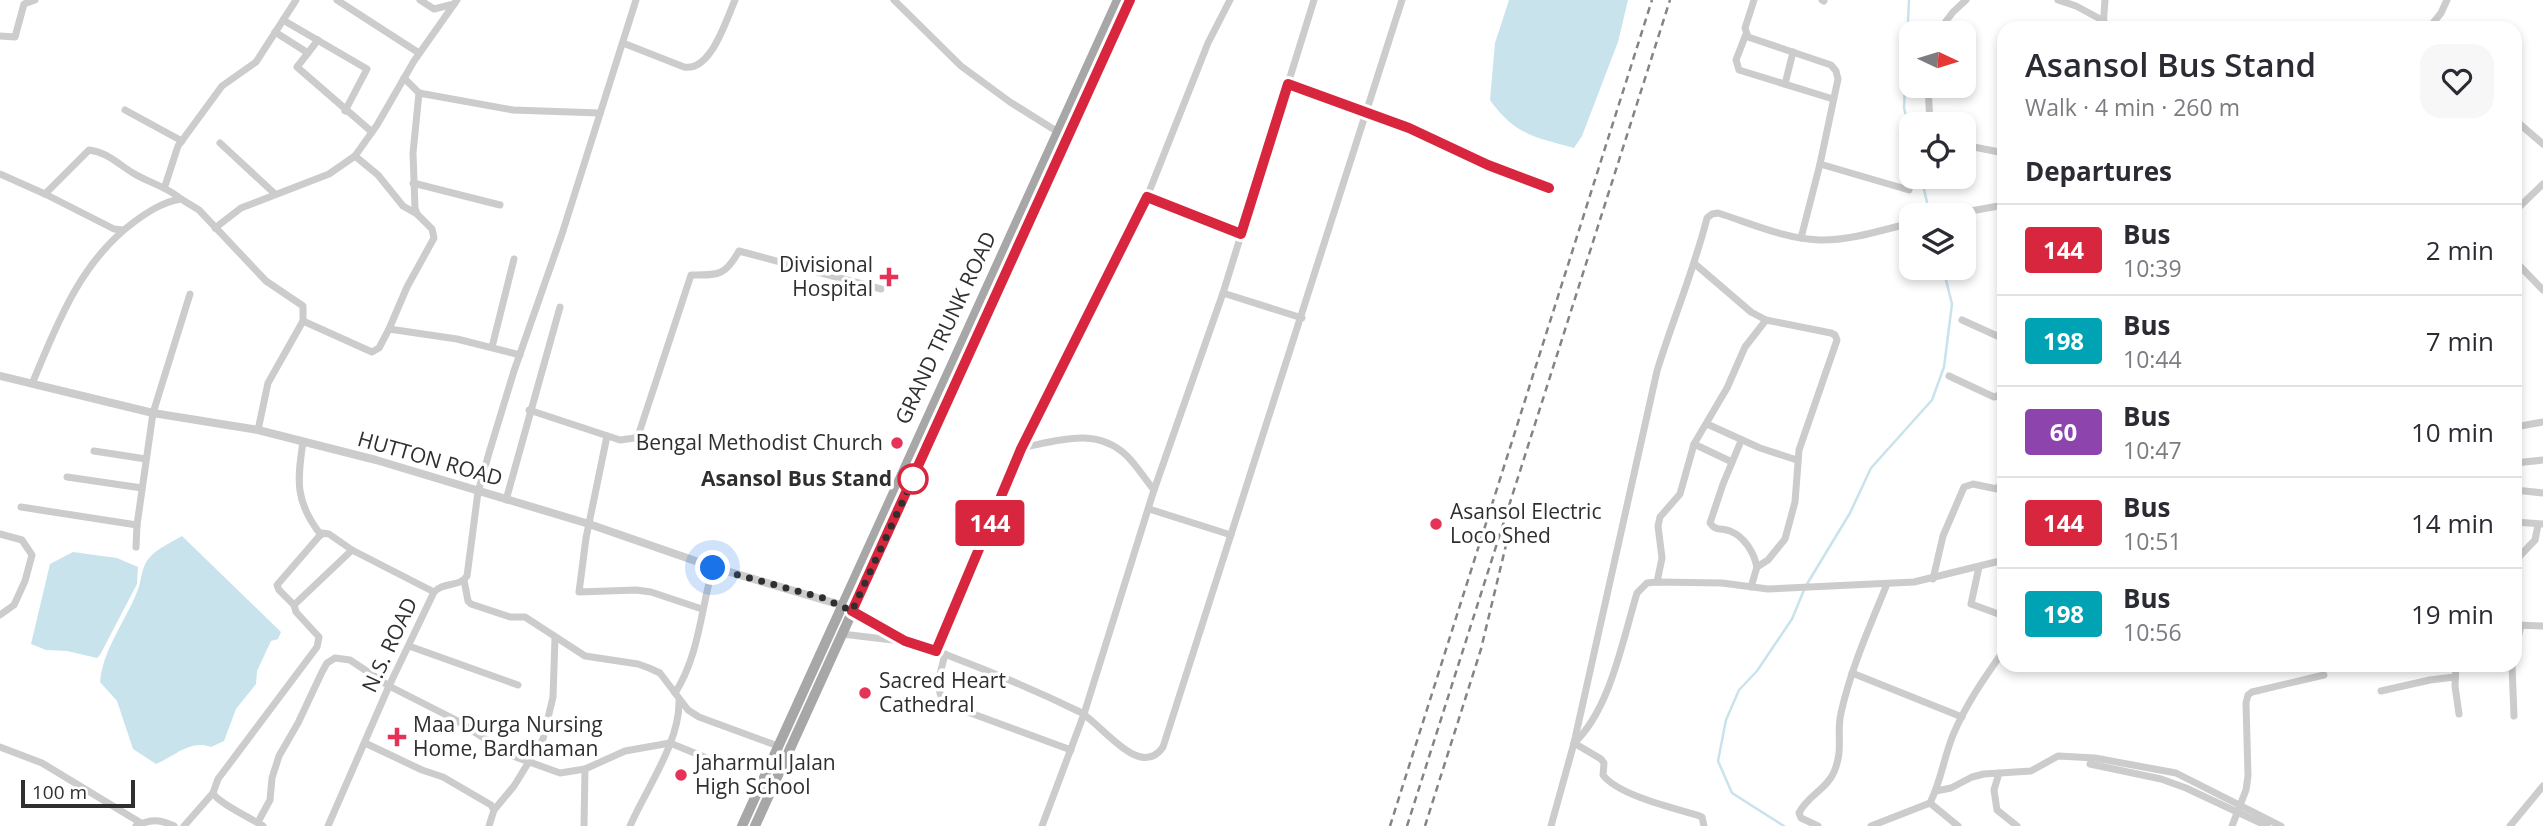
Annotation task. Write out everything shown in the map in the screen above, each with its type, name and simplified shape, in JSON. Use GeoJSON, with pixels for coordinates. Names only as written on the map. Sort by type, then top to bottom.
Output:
{"type":"FeatureCollection","features":[{"type":"Feature","properties":{"kind":"main road","name":"GRAND TRUNK ROAD"},"geometry":{"type":"LineString","coordinates":[[742,826],[1118,0]]}},
{"type":"Feature","properties":{"kind":"main road"},"geometry":{"type":"LineString","coordinates":[[755,826],[1130,0]]}},
{"type":"Feature","properties":{"kind":"street"},"geometry":{"type":"LineString","coordinates":[[0,36],[15,37],[24,4],[34,0]]}},
{"type":"Feature","properties":{"kind":"street"},"geometry":{"type":"LineString","coordinates":[[165,186],[175,153],[182,141],[222,86],[256,62],[296,0]]}},
{"type":"Feature","properties":{"kind":"street"},"geometry":{"type":"LineString","coordinates":[[337,0],[419,53]]}},
{"type":"Feature","properties":{"kind":"street"},"geometry":{"type":"LineString","coordinates":[[420,0],[434,9],[456,2]]}},
{"type":"Feature","properties":{"kind":"street"},"geometry":{"type":"LineString","coordinates":[[636,0],[478,492],[471,561],[464,580],[471,604],[510,617],[525,617],[585,656],[638,664],[660,673],[688,710],[699,717],[778,747]]}},
{"type":"Feature","properties":{"kind":"street"},"geometry":{"type":"LineString","coordinates":[[623,43],[684,67],[694,68],[707,57],[734,0]]}},
{"type":"Feature","properties":{"kind":"street"},"geometry":{"type":"LineString","coordinates":[[894,0],[968,72],[1058,132]]}},
{"type":"Feature","properties":{"kind":"street"},"geometry":{"type":"LineString","coordinates":[[936,651],[1021,449],[1147,197],[1208,43],[1230,0]]}},
{"type":"Feature","properties":{"kind":"street"},"geometry":{"type":"LineString","coordinates":[[1042,826],[1084,714],[1154,491],[1223,293],[1314,0]]}},
{"type":"Feature","properties":{"kind":"street"},"geometry":{"type":"LineString","coordinates":[[842,634],[905,641],[944,654],[1084,714],[1130,752],[1146,757],[1154,757],[1159,753],[1302,318],[1402,0]]}},
{"type":"Feature","properties":{"kind":"street"},"geometry":{"type":"LineString","coordinates":[[1754,0],[1736,61],[1739,70],[1833,99]]}},
{"type":"Feature","properties":{"kind":"street"},"geometry":{"type":"LineString","coordinates":[[1946,21],[1966,0]]}},
{"type":"Feature","properties":{"kind":"street"},"geometry":{"type":"LineString","coordinates":[[2058,0],[2076,6],[2098,21]]}},
{"type":"Feature","properties":{"kind":"street"},"geometry":{"type":"LineString","coordinates":[[2103,21],[2105,0]]}},
{"type":"Feature","properties":{"kind":"street"},"geometry":{"type":"LineString","coordinates":[[2434,21],[2448,1]]}},
{"type":"Feature","properties":{"kind":"street"},"geometry":{"type":"LineString","coordinates":[[215,228],[241,208],[329,174],[355,156],[419,53],[456,2]]}},
{"type":"Feature","properties":{"kind":"street"},"geometry":{"type":"LineString","coordinates":[[283,20],[367,69],[345,111]]}},
{"type":"Feature","properties":{"kind":"street"},"geometry":{"type":"LineString","coordinates":[[275,32],[308,53]]}},
{"type":"Feature","properties":{"kind":"street"},"geometry":{"type":"LineString","coordinates":[[1746,34],[1748,37],[1831,65],[1836,71],[1838,79],[1821,164],[1801,238]]}},
{"type":"Feature","properties":{"kind":"street"},"geometry":{"type":"LineString","coordinates":[[317,40],[297,67],[372,132]]}},
{"type":"Feature","properties":{"kind":"street"},"geometry":{"type":"LineString","coordinates":[[1785,84],[1793,52]]}},
{"type":"Feature","properties":{"kind":"street"},"geometry":{"type":"LineString","coordinates":[[404,78],[419,93],[513,110],[600,113]]}},
{"type":"Feature","properties":{"kind":"street"},"geometry":{"type":"LineString","coordinates":[[1288,84],[1367,111],[1449,145],[1488,165],[1549,188]]}},
{"type":"Feature","properties":{"kind":"street"},"geometry":{"type":"LineString","coordinates":[[416,214],[413,153],[419,93]]}},
{"type":"Feature","properties":{"kind":"street"},"geometry":{"type":"LineString","coordinates":[[125,110],[182,141]]}},
{"type":"Feature","properties":{"kind":"street"},"geometry":{"type":"LineString","coordinates":[[2522,126],[2543,144]]}},
{"type":"Feature","properties":{"kind":"street"},"geometry":{"type":"LineString","coordinates":[[220,143],[275,194]]}},
{"type":"Feature","properties":{"kind":"street"},"geometry":{"type":"LineString","coordinates":[[1976,147],[1997,152]]}},
{"type":"Feature","properties":{"kind":"street"},"geometry":{"type":"LineString","coordinates":[[45,194],[89,150],[100,152],[135,175],[165,186],[199,209],[266,281],[303,306],[303,321],[272,374],[258,430]]}},
{"type":"Feature","properties":{"kind":"street"},"geometry":{"type":"LineString","coordinates":[[303,321],[372,352],[378,350],[433,239],[432,229],[403,206],[378,175],[355,156]]}},
{"type":"Feature","properties":{"kind":"street"},"geometry":{"type":"LineString","coordinates":[[1821,164],[1909,190]]}},
{"type":"Feature","properties":{"kind":"street"},"geometry":{"type":"LineString","coordinates":[[0,174],[105,225],[123,230]]}},
{"type":"Feature","properties":{"kind":"street"},"geometry":{"type":"LineString","coordinates":[[413,183],[500,205]]}},
{"type":"Feature","properties":{"kind":"street"},"geometry":{"type":"LineString","coordinates":[[2522,204],[2543,184]]}},
{"type":"Feature","properties":{"kind":"street"},"geometry":{"type":"LineString","coordinates":[[1147,197],[1241,234]]}},
{"type":"Feature","properties":{"kind":"street"},"geometry":{"type":"LineString","coordinates":[[32,384],[71,296],[105,246],[123,230],[161,205],[181,199]]}},
{"type":"Feature","properties":{"kind":"street"},"geometry":{"type":"LineString","coordinates":[[1976,210],[1997,206]]}},
{"type":"Feature","properties":{"kind":"street"},"geometry":{"type":"LineString","coordinates":[[1551,826],[1574,743],[1655,379],[1672,323],[1695,264],[1707,218],[1718,214],[1801,238],[1831,239],[1899,225]]}},
{"type":"Feature","properties":{"kind":"street"},"geometry":{"type":"LineString","coordinates":[[529,410],[607,436],[627,441],[635,438],[639,433],[691,275],[716,275],[729,270],[739,251],[881,289]]}},
{"type":"Feature","properties":{"kind":"street"},"geometry":{"type":"LineString","coordinates":[[492,347],[514,259]]}},
{"type":"Feature","properties":{"kind":"street"},"geometry":{"type":"LineString","coordinates":[[1695,264],[1751,312],[1766,320],[1831,333],[1837,340],[1797,460],[1795,502],[1784,539],[1779,549],[1757,567]]}},
{"type":"Feature","properties":{"kind":"street"},"geometry":{"type":"LineString","coordinates":[[2522,268],[2543,290]]}},
{"type":"Feature","properties":{"kind":"street"},"geometry":{"type":"LineString","coordinates":[[1223,293],[1302,318]]}},
{"type":"Feature","properties":{"kind":"street"},"geometry":{"type":"LineString","coordinates":[[136,547],[153,412],[190,294]]}},
{"type":"Feature","properties":{"kind":"street"},"geometry":{"type":"LineString","coordinates":[[506,499],[560,307]]}},
{"type":"Feature","properties":{"kind":"street"},"geometry":{"type":"LineString","coordinates":[[1657,582],[1663,550],[1658,539],[1660,517],[1680,494],[1694,444],[1727,388],[1745,347],[1766,320]]}},
{"type":"Feature","properties":{"kind":"street"},"geometry":{"type":"LineString","coordinates":[[1962,320],[1997,336]]}},
{"type":"Feature","properties":{"kind":"street"},"geometry":{"type":"LineString","coordinates":[[389,329],[432,334],[520,355]]}},
{"type":"Feature","properties":{"kind":"street","name":"HUTTON ROAD"},"geometry":{"type":"LineString","coordinates":[[0,376],[153,412],[258,430],[376,460],[589,524],[713,568],[841,605]]}},
{"type":"Feature","properties":{"kind":"street"},"geometry":{"type":"LineString","coordinates":[[1949,376],[1997,396]]}},
{"type":"Feature","properties":{"kind":"street"},"geometry":{"type":"LineString","coordinates":[[2522,426],[2543,422]]}},
{"type":"Feature","properties":{"kind":"street"},"geometry":{"type":"LineString","coordinates":[[1707,424],[1741,441],[1797,460]]}},
{"type":"Feature","properties":{"kind":"street"},"geometry":{"type":"LineString","coordinates":[[607,436],[589,524],[579,592],[652,592],[702,609]]}},
{"type":"Feature","properties":{"kind":"street"},"geometry":{"type":"LineString","coordinates":[[1021,449],[1077,437],[1096,439],[1126,455],[1154,491]]}},
{"type":"Feature","properties":{"kind":"street"},"geometry":{"type":"LineString","coordinates":[[1741,441],[1710,523],[1715,529],[1728,531],[1742,539],[1755,559],[1757,567],[1751,587]]}},
{"type":"Feature","properties":{"kind":"street"},"geometry":{"type":"LineString","coordinates":[[303,442],[298,473],[301,502],[309,520],[321,535]]}},
{"type":"Feature","properties":{"kind":"street"},"geometry":{"type":"LineString","coordinates":[[1694,444],[1732,462]]}},
{"type":"Feature","properties":{"kind":"street"},"geometry":{"type":"LineString","coordinates":[[94,451],[146,459]]}},
{"type":"Feature","properties":{"kind":"street"},"geometry":{"type":"LineString","coordinates":[[2522,462],[2543,460]]}},
{"type":"Feature","properties":{"kind":"street"},"geometry":{"type":"LineString","coordinates":[[67,477],[142,488]]}},
{"type":"Feature","properties":{"kind":"street"},"geometry":{"type":"LineString","coordinates":[[1933,579],[1943,536],[1964,487],[1973,484],[1997,489]]}},
{"type":"Feature","properties":{"kind":"street"},"geometry":{"type":"LineString","coordinates":[[2522,491],[2543,493]]}},
{"type":"Feature","properties":{"kind":"street"},"geometry":{"type":"LineString","coordinates":[[22,507],[137,525]]}},
{"type":"Feature","properties":{"kind":"street"},"geometry":{"type":"LineString","coordinates":[[1149,509],[1230,535]]}},
{"type":"Feature","properties":{"kind":"street"},"geometry":{"type":"LineString","coordinates":[[2522,523],[2540,524],[2535,540],[2522,554]]}},
{"type":"Feature","properties":{"kind":"street"},"geometry":{"type":"LineString","coordinates":[[184,826],[213,793],[218,779],[317,647],[319,637],[296,612],[294,605],[279,590],[278,585],[321,535],[325,532],[352,550],[434,592]]}},
{"type":"Feature","properties":{"kind":"street"},"geometry":{"type":"LineString","coordinates":[[0,534],[22,540],[32,555],[26,581],[14,605],[0,615]]}},
{"type":"Feature","properties":{"kind":"street"},"geometry":{"type":"LineString","coordinates":[[294,605],[352,550]]}},
{"type":"Feature","properties":{"kind":"street"},"geometry":{"type":"LineString","coordinates":[[1574,743],[1586,731],[1602,703],[1637,593],[1647,583],[1722,583],[1781,589],[1887,584],[1933,579],[1997,563]]}},
{"type":"Feature","properties":{"kind":"street"},"geometry":{"type":"LineString","coordinates":[[1979,567],[1971,604],[1997,613]]}},
{"type":"Feature","properties":{"kind":"street"},"geometry":{"type":"LineString","coordinates":[[630,826],[670,743],[678,719],[677,696],[691,663],[713,568]]}},
{"type":"Feature","properties":{"kind":"street","name":"N.S. ROAD"},"geometry":{"type":"LineString","coordinates":[[328,826],[434,592],[443,585],[464,580]]}},
{"type":"Feature","properties":{"kind":"street"},"geometry":{"type":"LineString","coordinates":[[1818,826],[1801,817],[1799,813],[1829,781],[1840,756],[1840,716],[1852,673],[1887,584]]}},
{"type":"Feature","properties":{"kind":"street"},"geometry":{"type":"LineString","coordinates":[[841,605],[905,641]]}},
{"type":"Feature","properties":{"kind":"street"},"geometry":{"type":"LineString","coordinates":[[2522,625],[2543,626]]}},
{"type":"Feature","properties":{"kind":"street"},"geometry":{"type":"LineString","coordinates":[[489,826],[494,810],[514,786],[543,739],[553,697],[555,638]]}},
{"type":"Feature","properties":{"kind":"street"},"geometry":{"type":"LineString","coordinates":[[409,646],[518,685]]}},
{"type":"Feature","properties":{"kind":"street"},"geometry":{"type":"LineString","coordinates":[[944,654],[938,688],[940,697],[946,704],[1071,750]]}},
{"type":"Feature","properties":{"kind":"street"},"geometry":{"type":"LineString","coordinates":[[213,793],[222,804],[246,814],[260,824],[270,800],[275,766],[327,663],[341,658],[350,660],[389,687],[456,720],[490,744],[527,762],[560,773],[585,769],[625,751],[670,743],[714,761]]}},
{"type":"Feature","properties":{"kind":"street"},"geometry":{"type":"LineString","coordinates":[[1871,826],[1930,803],[1962,716],[1997,660]]}},
{"type":"Feature","properties":{"kind":"street"},"geometry":{"type":"LineString","coordinates":[[2455,672],[2459,714]]}},
{"type":"Feature","properties":{"kind":"street"},"geometry":{"type":"LineString","coordinates":[[2512,672],[2514,716]]}},
{"type":"Feature","properties":{"kind":"street"},"geometry":{"type":"LineString","coordinates":[[1852,673],[1962,716]]}},
{"type":"Feature","properties":{"kind":"street"},"geometry":{"type":"LineString","coordinates":[[2232,826],[2248,776],[2248,695],[2324,675]]}},
{"type":"Feature","properties":{"kind":"street"},"geometry":{"type":"LineString","coordinates":[[2381,691],[2455,677]]}},
{"type":"Feature","properties":{"kind":"street"},"geometry":{"type":"LineString","coordinates":[[365,743],[443,777],[491,805],[494,810]]}},
{"type":"Feature","properties":{"kind":"street"},"geometry":{"type":"LineString","coordinates":[[1574,743],[1601,759],[1604,763],[1604,775],[1609,781],[1642,798],[1702,817],[1704,826]]}},
{"type":"Feature","properties":{"kind":"street"},"geometry":{"type":"LineString","coordinates":[[0,747],[42,763],[139,825],[161,820],[174,826]]}},
{"type":"Feature","properties":{"kind":"street"},"geometry":{"type":"LineString","coordinates":[[1936,791],[1951,788],[1972,777],[2031,771],[2058,756],[2095,758],[2176,773],[2267,826]]}},
{"type":"Feature","properties":{"kind":"street"},"geometry":{"type":"LineString","coordinates":[[2090,764],[2161,779],[2281,826]]}},
{"type":"Feature","properties":{"kind":"street"},"geometry":{"type":"LineString","coordinates":[[584,826],[585,769]]}},
{"type":"Feature","properties":{"kind":"street"},"geometry":{"type":"LineString","coordinates":[[1999,773],[1994,790],[1997,810],[2017,826]]}},
{"type":"Feature","properties":{"kind":"street"},"geometry":{"type":"LineString","coordinates":[[2510,826],[2543,786]]}},
{"type":"Feature","properties":{"kind":"street"},"geometry":{"type":"LineString","coordinates":[[1930,803],[1958,826]]}},
{"type":"Feature","properties":{"kind":"water"},"geometry":{"type":"Polygon","coordinates":[[[1509,0],[1628,0],[1618,42],[1582,136],[1574,148],[1536,137],[1517,128],[1490,100],[1495,43],[1509,0]]]}},
{"type":"Feature","properties":{"kind":"water"},"geometry":{"type":"Polygon","coordinates":[[[182,536],[281,632],[278,639],[271,641],[257,671],[256,684],[236,709],[224,741],[211,747],[189,747],[156,764],[133,749],[117,701],[100,682],[105,658],[137,592],[147,561],[157,551],[182,536]]]}},
{"type":"Feature","properties":{"kind":"water"},"geometry":{"type":"Polygon","coordinates":[[[73,552],[117,558],[138,567],[137,584],[97,658],[67,651],[46,650],[31,644],[50,564],[73,552]]]}},
{"type":"Feature","properties":{"kind":"waterway"},"geometry":{"type":"LineString","coordinates":[[1905,112],[1909,0]]}},
{"type":"Feature","properties":{"kind":"waterway"},"geometry":{"type":"LineString","coordinates":[[1924,189],[1927,203]]}},
{"type":"Feature","properties":{"kind":"waterway"},"geometry":{"type":"LineString","coordinates":[[1807,584],[1850,513],[1871,468],[1932,400],[1944,367],[1952,304],[1946,280]]}},
{"type":"Feature","properties":{"kind":"waterway"},"geometry":{"type":"LineString","coordinates":[[1784,826],[1732,793],[1718,761],[1726,720],[1739,690],[1757,671],[1792,619],[1804,590]]}},
{"type":"Feature","properties":{"kind":"railway"},"geometry":{"type":"LineString","coordinates":[[1390,826],[1652,0]]}},
{"type":"Feature","properties":{"kind":"railway"},"geometry":{"type":"LineString","coordinates":[[1407,826],[1670,0]]}},
{"type":"Feature","properties":{"kind":"railway"},"geometry":{"type":"LineString","coordinates":[[1425,826],[1481,649],[1506,545]]}},
{"type":"Feature","properties":{"kind":"bus line","name":"144"},"geometry":{"type":"LineString","coordinates":[[1130,0],[852,611],[905,641],[936,651],[1021,449],[1147,197],[1241,234],[1288,84],[1367,111],[1449,145],[1488,165],[1549,188]]}},
{"type":"Feature","properties":{"kind":"place","name":"Divisional Hospital"},"geometry":{"type":"Point","coordinates":[889,277]}},
{"type":"Feature","properties":{"kind":"place","name":"Bengal Methodist Church"},"geometry":{"type":"Point","coordinates":[897,443]}},
{"type":"Feature","properties":{"kind":"place","name":"Asansol Bus Stand"},"geometry":{"type":"Point","coordinates":[913,479]}},
{"type":"Feature","properties":{"kind":"place","name":"Asansol Electric Loco Shed"},"geometry":{"type":"Point","coordinates":[1436,524]}},
{"type":"Feature","properties":{"kind":"place","name":"Sacred Heart Cathedral"},"geometry":{"type":"Point","coordinates":[865,693]}},
{"type":"Feature","properties":{"kind":"place","name":"Maa Durga Nursing Home, Bardhaman"},"geometry":{"type":"Point","coordinates":[397,737]}},
{"type":"Feature","properties":{"kind":"place","name":"Jaharmul Jalan High School"},"geometry":{"type":"Point","coordinates":[681,775]}},
{"type":"Feature","properties":{"kind":"route"},"geometry":{"type":"LineString","coordinates":[[713,568],[823,598],[852,611],[913,479]]}}]}
